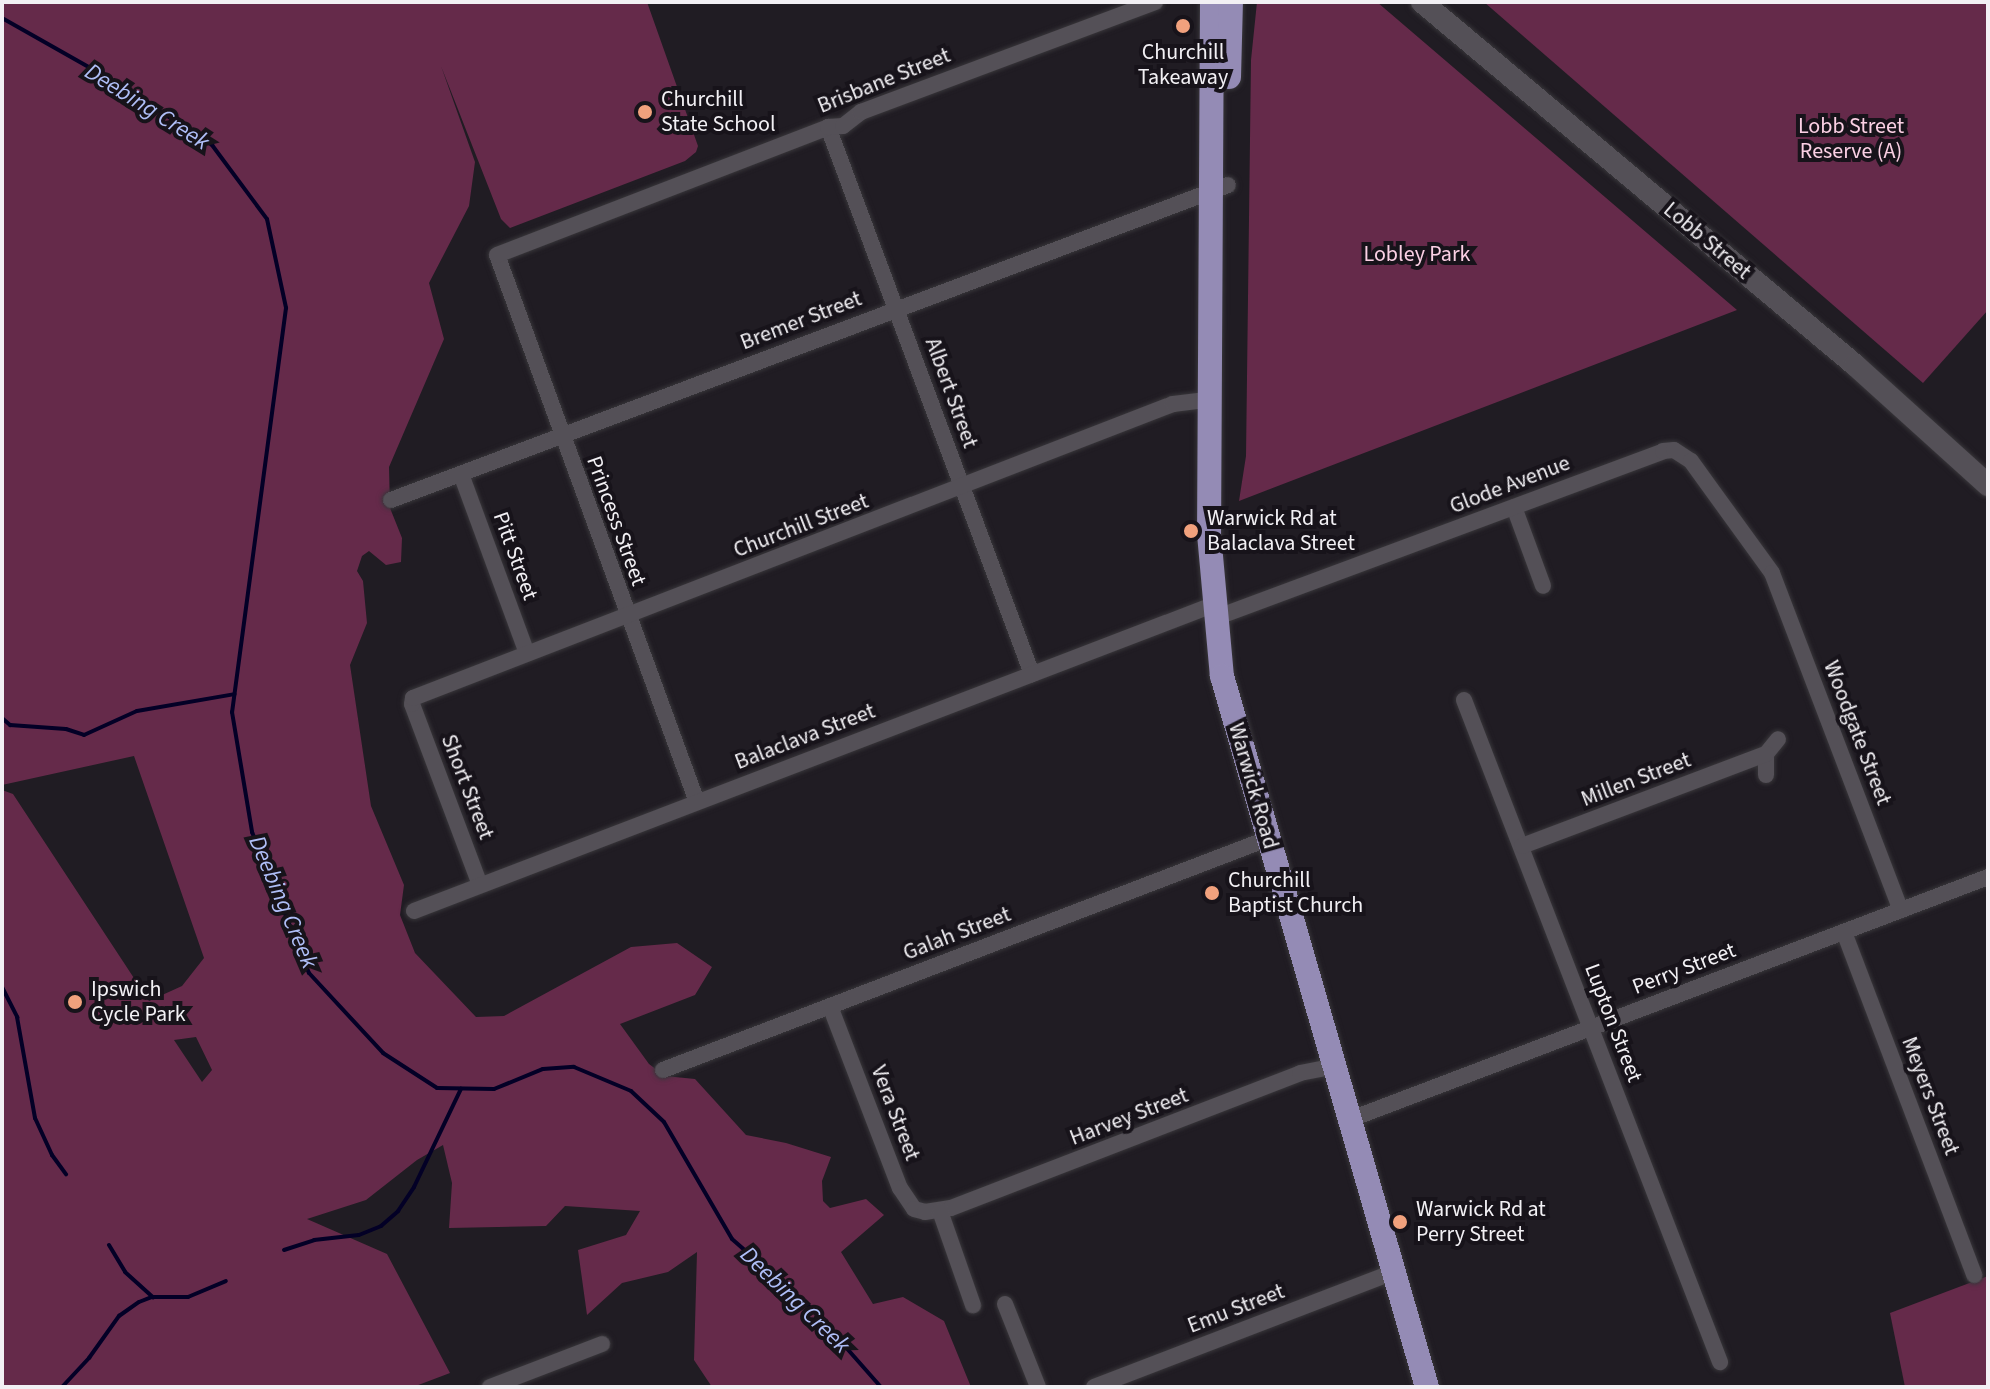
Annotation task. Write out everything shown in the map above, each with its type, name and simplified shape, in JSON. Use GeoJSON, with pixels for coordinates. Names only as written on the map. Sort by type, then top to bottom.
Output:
{"type":"FeatureCollection","features":[{"type":"Feature","properties":{"kind":"main road","name":"Warwick Road"},"geometry":{"type":"LineString","coordinates":[[1212,2],[1220,187]]}},
{"type":"Feature","properties":{"kind":"main road","name":"Warwick Road"},"geometry":{"type":"LineString","coordinates":[[1231,2],[1220,187],[1209,258],[1212,358],[1209,534],[1222,676],[1427,1387]]}},
{"type":"Feature","properties":{"kind":"main road","name":"Lobb Street"},"geometry":{"type":"LineString","coordinates":[[1422,2],[1855,365],[1988,485]]}},
{"type":"Feature","properties":{"kind":"street","name":"Brisbane Street"},"geometry":{"type":"LineString","coordinates":[[497,255],[828,127],[843,126],[861,112],[1155,2]]}},
{"type":"Feature","properties":{"kind":"street","name":"Albert Street"},"geometry":{"type":"LineString","coordinates":[[828,127],[1032,674]]}},
{"type":"Feature","properties":{"kind":"street","name":"Bremer Street"},"geometry":{"type":"LineString","coordinates":[[391,500],[1220,187]]}},
{"type":"Feature","properties":{"kind":"street","name":"Princess Street"},"geometry":{"type":"LineString","coordinates":[[497,255],[697,802]]}},
{"type":"Feature","properties":{"kind":"street","name":"Churchill Street"},"geometry":{"type":"LineString","coordinates":[[412,704],[419,694],[963,488],[1173,404],[1211,399]]}},
{"type":"Feature","properties":{"kind":"street","name":"Glode Avenue"},"geometry":{"type":"LineString","coordinates":[[1214,612],[1514,507],[1663,451],[1674,450],[1691,461],[1772,573]]}},
{"type":"Feature","properties":{"kind":"street","name":"Pitt Street"},"geometry":{"type":"LineString","coordinates":[[461,474],[527,653]]}},
{"type":"Feature","properties":{"kind":"street"},"geometry":{"type":"LineString","coordinates":[[1514,507],[1543,586]]}},
{"type":"Feature","properties":{"kind":"street","name":"Woodgate Street"},"geometry":{"type":"LineString","coordinates":[[1772,573],[1901,910]]}},
{"type":"Feature","properties":{"kind":"street","name":"Balaclava Street"},"geometry":{"type":"LineString","coordinates":[[414,911],[1032,674],[1214,612]]}},
{"type":"Feature","properties":{"kind":"street","name":"Lupton Street"},"geometry":{"type":"LineString","coordinates":[[1464,700],[1720,1362]]}},
{"type":"Feature","properties":{"kind":"street","name":"Short Street"},"geometry":{"type":"LineString","coordinates":[[412,704],[480,885]]}},
{"type":"Feature","properties":{"kind":"street"},"geometry":{"type":"LineString","coordinates":[[1766,775],[1766,754],[1778,739]]}},
{"type":"Feature","properties":{"kind":"street","name":"Millen Street"},"geometry":{"type":"LineString","coordinates":[[1522,846],[1766,754]]}},
{"type":"Feature","properties":{"kind":"street","name":"Galah Street"},"geometry":{"type":"LineString","coordinates":[[663,1070],[1267,839]]}},
{"type":"Feature","properties":{"kind":"street","name":"Perry Street"},"geometry":{"type":"LineString","coordinates":[[1351,1119],[1988,877]]}},
{"type":"Feature","properties":{"kind":"street","name":"Meyers Street"},"geometry":{"type":"LineString","coordinates":[[1844,932],[1974,1275]]}},
{"type":"Feature","properties":{"kind":"street","name":"Vera Street"},"geometry":{"type":"LineString","coordinates":[[830,1006],[907,1201],[914,1209],[940,1211]]}},
{"type":"Feature","properties":{"kind":"street","name":"Harvey Street"},"geometry":{"type":"LineString","coordinates":[[940,1211],[1300,1073],[1335,1066]]}},
{"type":"Feature","properties":{"kind":"street"},"geometry":{"type":"LineString","coordinates":[[940,1211],[973,1305]]}},
{"type":"Feature","properties":{"kind":"street","name":"Emu Street"},"geometry":{"type":"LineString","coordinates":[[1094,1387],[1394,1272]]}},
{"type":"Feature","properties":{"kind":"street"},"geometry":{"type":"LineString","coordinates":[[1005,1304],[1038,1387]]}},
{"type":"Feature","properties":{"kind":"street"},"geometry":{"type":"LineString","coordinates":[[490,1387],[602,1344]]}},
{"type":"Feature","properties":{"kind":"green space"},"geometry":{"type":"Polygon","coordinates":[[[2,2],[647,2],[698,146],[696,152],[685,161],[510,228],[501,219],[441,66],[475,162],[469,206],[429,283],[444,339],[389,467],[390,508],[402,538],[401,562],[386,565],[369,551],[362,556],[357,571],[363,581],[367,623],[350,665],[371,806],[404,885],[400,915],[415,953],[476,1017],[504,1016],[631,947],[677,943],[712,967],[695,995],[620,1024],[649,1064],[665,1076],[695,1079],[746,1135],[831,1157],[822,1181],[823,1201],[830,1208],[866,1199],[884,1215],[841,1252],[873,1304],[903,1297],[944,1321],[971,1387],[712,1387],[694,1360],[697,1252],[668,1272],[622,1283],[587,1315],[578,1250],[626,1235],[640,1211],[565,1206],[546,1226],[449,1228],[452,1183],[443,1145],[417,1160],[366,1200],[307,1219],[387,1254],[450,1373],[413,1387],[2,1387],[2,790],[13,794],[149,1001],[182,986],[204,958],[134,756],[2,785],[2,2]],[[196,1037],[174,1040],[202,1082],[212,1070],[196,1037]]]}},
{"type":"Feature","properties":{"kind":"green space","name":"Lobley Park"},"geometry":{"type":"Polygon","coordinates":[[[1257,2],[1377,2],[1737,310],[1239,501],[1246,456],[1251,60],[1257,2]]]}},
{"type":"Feature","properties":{"kind":"green space","name":"Lobb Street Reserve (A)"},"geometry":{"type":"Polygon","coordinates":[[[1484,2],[1988,2],[1988,310],[1923,383],[1484,2]]]}},
{"type":"Feature","properties":{"kind":"green space"},"geometry":{"type":"Polygon","coordinates":[[[1988,1276],[1988,1387],[1905,1387],[1890,1313],[1988,1276]]]}},
{"type":"Feature","properties":{"kind":"waterway","name":"Deebing Creek"},"geometry":{"type":"LineString","coordinates":[[2,18],[115,82],[212,145],[267,219],[286,308],[232,712],[252,832],[309,973],[383,1053],[437,1088],[494,1089],[543,1069],[574,1067],[631,1091],[664,1122],[732,1239],[813,1310],[881,1387]]}},
{"type":"Feature","properties":{"kind":"waterway"},"geometry":{"type":"LineString","coordinates":[[2,718],[10,725],[66,729],[84,735],[137,711],[235,694]]}},
{"type":"Feature","properties":{"kind":"waterway"},"geometry":{"type":"LineString","coordinates":[[2,987],[17,1017],[35,1118],[52,1155],[66,1174]]}},
{"type":"Feature","properties":{"kind":"waterway"},"geometry":{"type":"LineString","coordinates":[[284,1250],[314,1240],[359,1235],[381,1226],[398,1211],[414,1187],[461,1089]]}},
{"type":"Feature","properties":{"kind":"waterway"},"geometry":{"type":"LineString","coordinates":[[109,1245],[125,1272],[153,1297]]}},
{"type":"Feature","properties":{"kind":"waterway"},"geometry":{"type":"LineString","coordinates":[[62,1387],[89,1358],[119,1316],[139,1302],[152,1297],[188,1297],[226,1281]]}},
{"type":"Feature","properties":{"kind":"place","name":"Churchill Takeaway"},"geometry":{"type":"Point","coordinates":[1183,26]}},
{"type":"Feature","properties":{"kind":"place","name":"Churchill State School"},"geometry":{"type":"Point","coordinates":[645,112]}},
{"type":"Feature","properties":{"kind":"place","name":"Warwick Rd at Balaclava Street"},"geometry":{"type":"Point","coordinates":[1191,531]}},
{"type":"Feature","properties":{"kind":"place","name":"Churchill Baptist Church"},"geometry":{"type":"Point","coordinates":[1212,893]}},
{"type":"Feature","properties":{"kind":"place","name":"Ipswich Cycle Park"},"geometry":{"type":"Point","coordinates":[75,1002]}},
{"type":"Feature","properties":{"kind":"place","name":"Warwick Rd at Perry Street"},"geometry":{"type":"Point","coordinates":[1400,1222]}}]}
